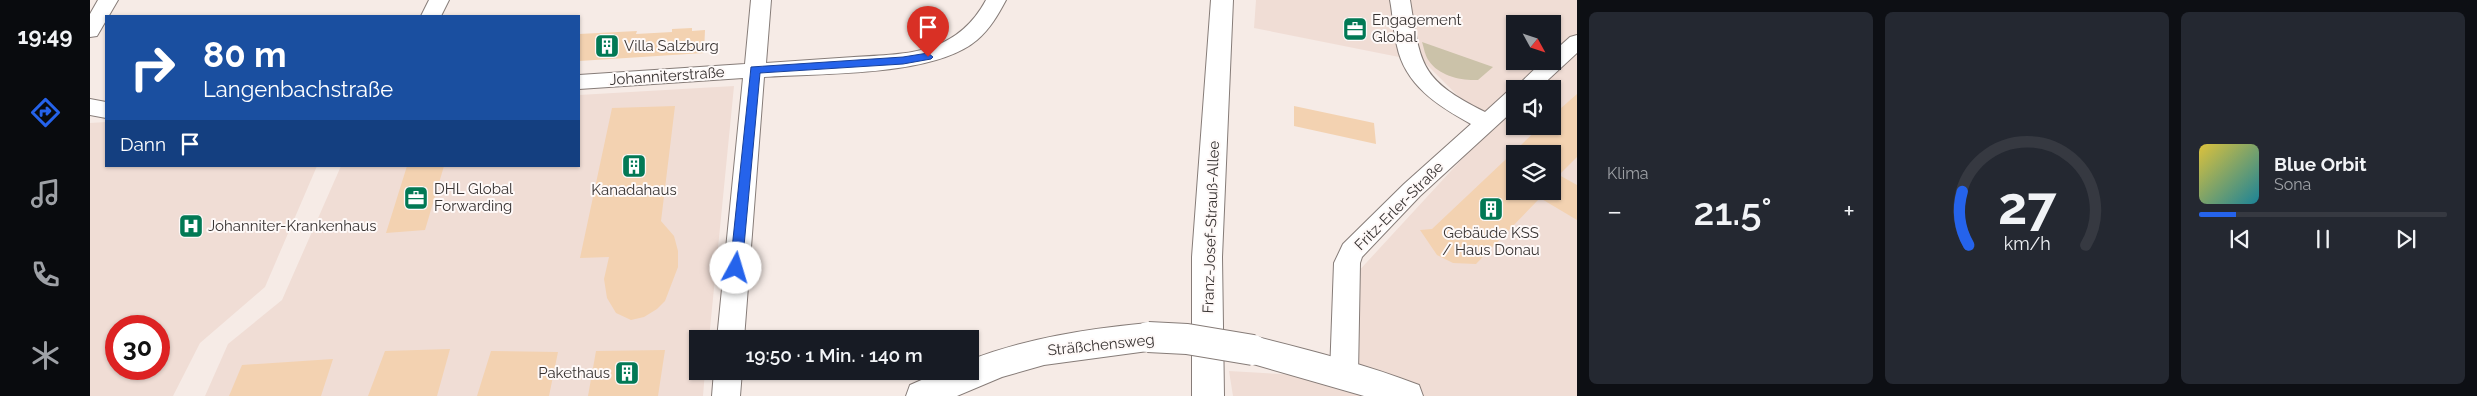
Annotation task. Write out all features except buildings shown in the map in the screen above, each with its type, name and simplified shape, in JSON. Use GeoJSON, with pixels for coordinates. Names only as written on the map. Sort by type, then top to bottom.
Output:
{"type":"FeatureCollection","features":[{"type":"Feature","properties":{"kind":"main road","name":"Franz-Josef-Strauß-Allee"},"geometry":{"type":"LineString","coordinates":[[1205,0],[1218,58]]}},
{"type":"Feature","properties":{"kind":"main road","name":"Franz-Josef-Strauß-Allee"},"geometry":{"type":"LineString","coordinates":[[1208,396],[1207,257],[1222,0]]}},
{"type":"Feature","properties":{"kind":"main road","name":"Franz-Josef-Strauß-Allee"},"geometry":{"type":"LineString","coordinates":[[1218,58],[1236,0]]}},
{"type":"Feature","properties":{"kind":"main road","name":"Sträßchensweg"},"geometry":{"type":"LineString","coordinates":[[922,396],[959,379],[1030,354],[1056,348],[1148,337],[1187,339],[1253,350],[1344,374],[1407,396]]}},
{"type":"Feature","properties":{"kind":"street"},"geometry":{"type":"LineString","coordinates":[[90,31],[108,0]]}},
{"type":"Feature","properties":{"kind":"street"},"geometry":{"type":"LineString","coordinates":[[432,15],[439,0]]}},
{"type":"Feature","properties":{"kind":"street"},"geometry":{"type":"LineString","coordinates":[[731,330],[761,0]]}},
{"type":"Feature","properties":{"kind":"street","name":"Johanniterstraße"},"geometry":{"type":"LineString","coordinates":[[580,82],[903,61],[928,57],[948,50],[973,34],[988,18],[996,0]]}},
{"type":"Feature","properties":{"kind":"street"},"geometry":{"type":"LineString","coordinates":[[1400,0],[1408,51],[1415,69],[1426,84],[1456,107],[1486,122]]}},
{"type":"Feature","properties":{"kind":"street"},"geometry":{"type":"LineString","coordinates":[[1535,80],[1577,42]]}},
{"type":"Feature","properties":{"kind":"street","name":"Fritz-Erler-Straße"},"geometry":{"type":"LineString","coordinates":[[1344,374],[1347,263],[1352,251],[1412,190],[1506,105]]}},
{"type":"Feature","properties":{"kind":"street"},"geometry":{"type":"LineString","coordinates":[[90,107],[105,110]]}},
{"type":"Feature","properties":{"kind":"shaded area"},"geometry":{"type":"Polygon","coordinates":[[[1256,0],[1577,0],[1577,396],[1233,396],[1229,371],[1298,375],[1353,388],[1355,275],[1497,121],[1465,103],[1424,62],[1254,28],[1256,0]]]}},
{"type":"Feature","properties":{"kind":"shaded area"},"geometry":{"type":"Polygon","coordinates":[[[1422,42],[1493,67],[1478,80],[1465,80],[1445,74],[1433,66],[1426,57],[1422,42]]]}},
{"type":"Feature","properties":{"kind":"shaded area"},"geometry":{"type":"Polygon","coordinates":[[[734,86],[710,330],[689,330],[689,380],[704,380],[703,396],[205,396],[228,344],[282,300],[341,167],[580,167],[580,95],[734,86]]]}},
{"type":"Feature","properties":{"kind":"shaded area","name":"Johanniter-Krankenhaus"},"geometry":{"type":"Polygon","coordinates":[[[105,122],[105,167],[317,167],[265,287],[200,343],[173,396],[90,396],[90,123],[105,122]]]}},
{"type":"Feature","properties":{"kind":"place","name":"Engagement Global"},"geometry":{"type":"Point","coordinates":[1355,29]}},
{"type":"Feature","properties":{"kind":"place","name":"Villa Salzburg"},"geometry":{"type":"Point","coordinates":[607,46]}},
{"type":"Feature","properties":{"kind":"place","name":"Kanadahaus"},"geometry":{"type":"Point","coordinates":[634,166]}},
{"type":"Feature","properties":{"kind":"place","name":"DHL Global Forwarding"},"geometry":{"type":"Point","coordinates":[416,198]}},
{"type":"Feature","properties":{"kind":"place","name":"Gebäude KSS / Haus Donau"},"geometry":{"type":"Point","coordinates":[1491,209]}},
{"type":"Feature","properties":{"kind":"place","name":"Johanniter-Krankenhaus"},"geometry":{"type":"Point","coordinates":[191,226]}},
{"type":"Feature","properties":{"kind":"place","name":"Pakethaus"},"geometry":{"type":"Point","coordinates":[627,373]}},
{"type":"Feature","properties":{"kind":"route"},"geometry":{"type":"LineString","coordinates":[[736,268],[755,70],[903,61],[928,57]]}}]}
